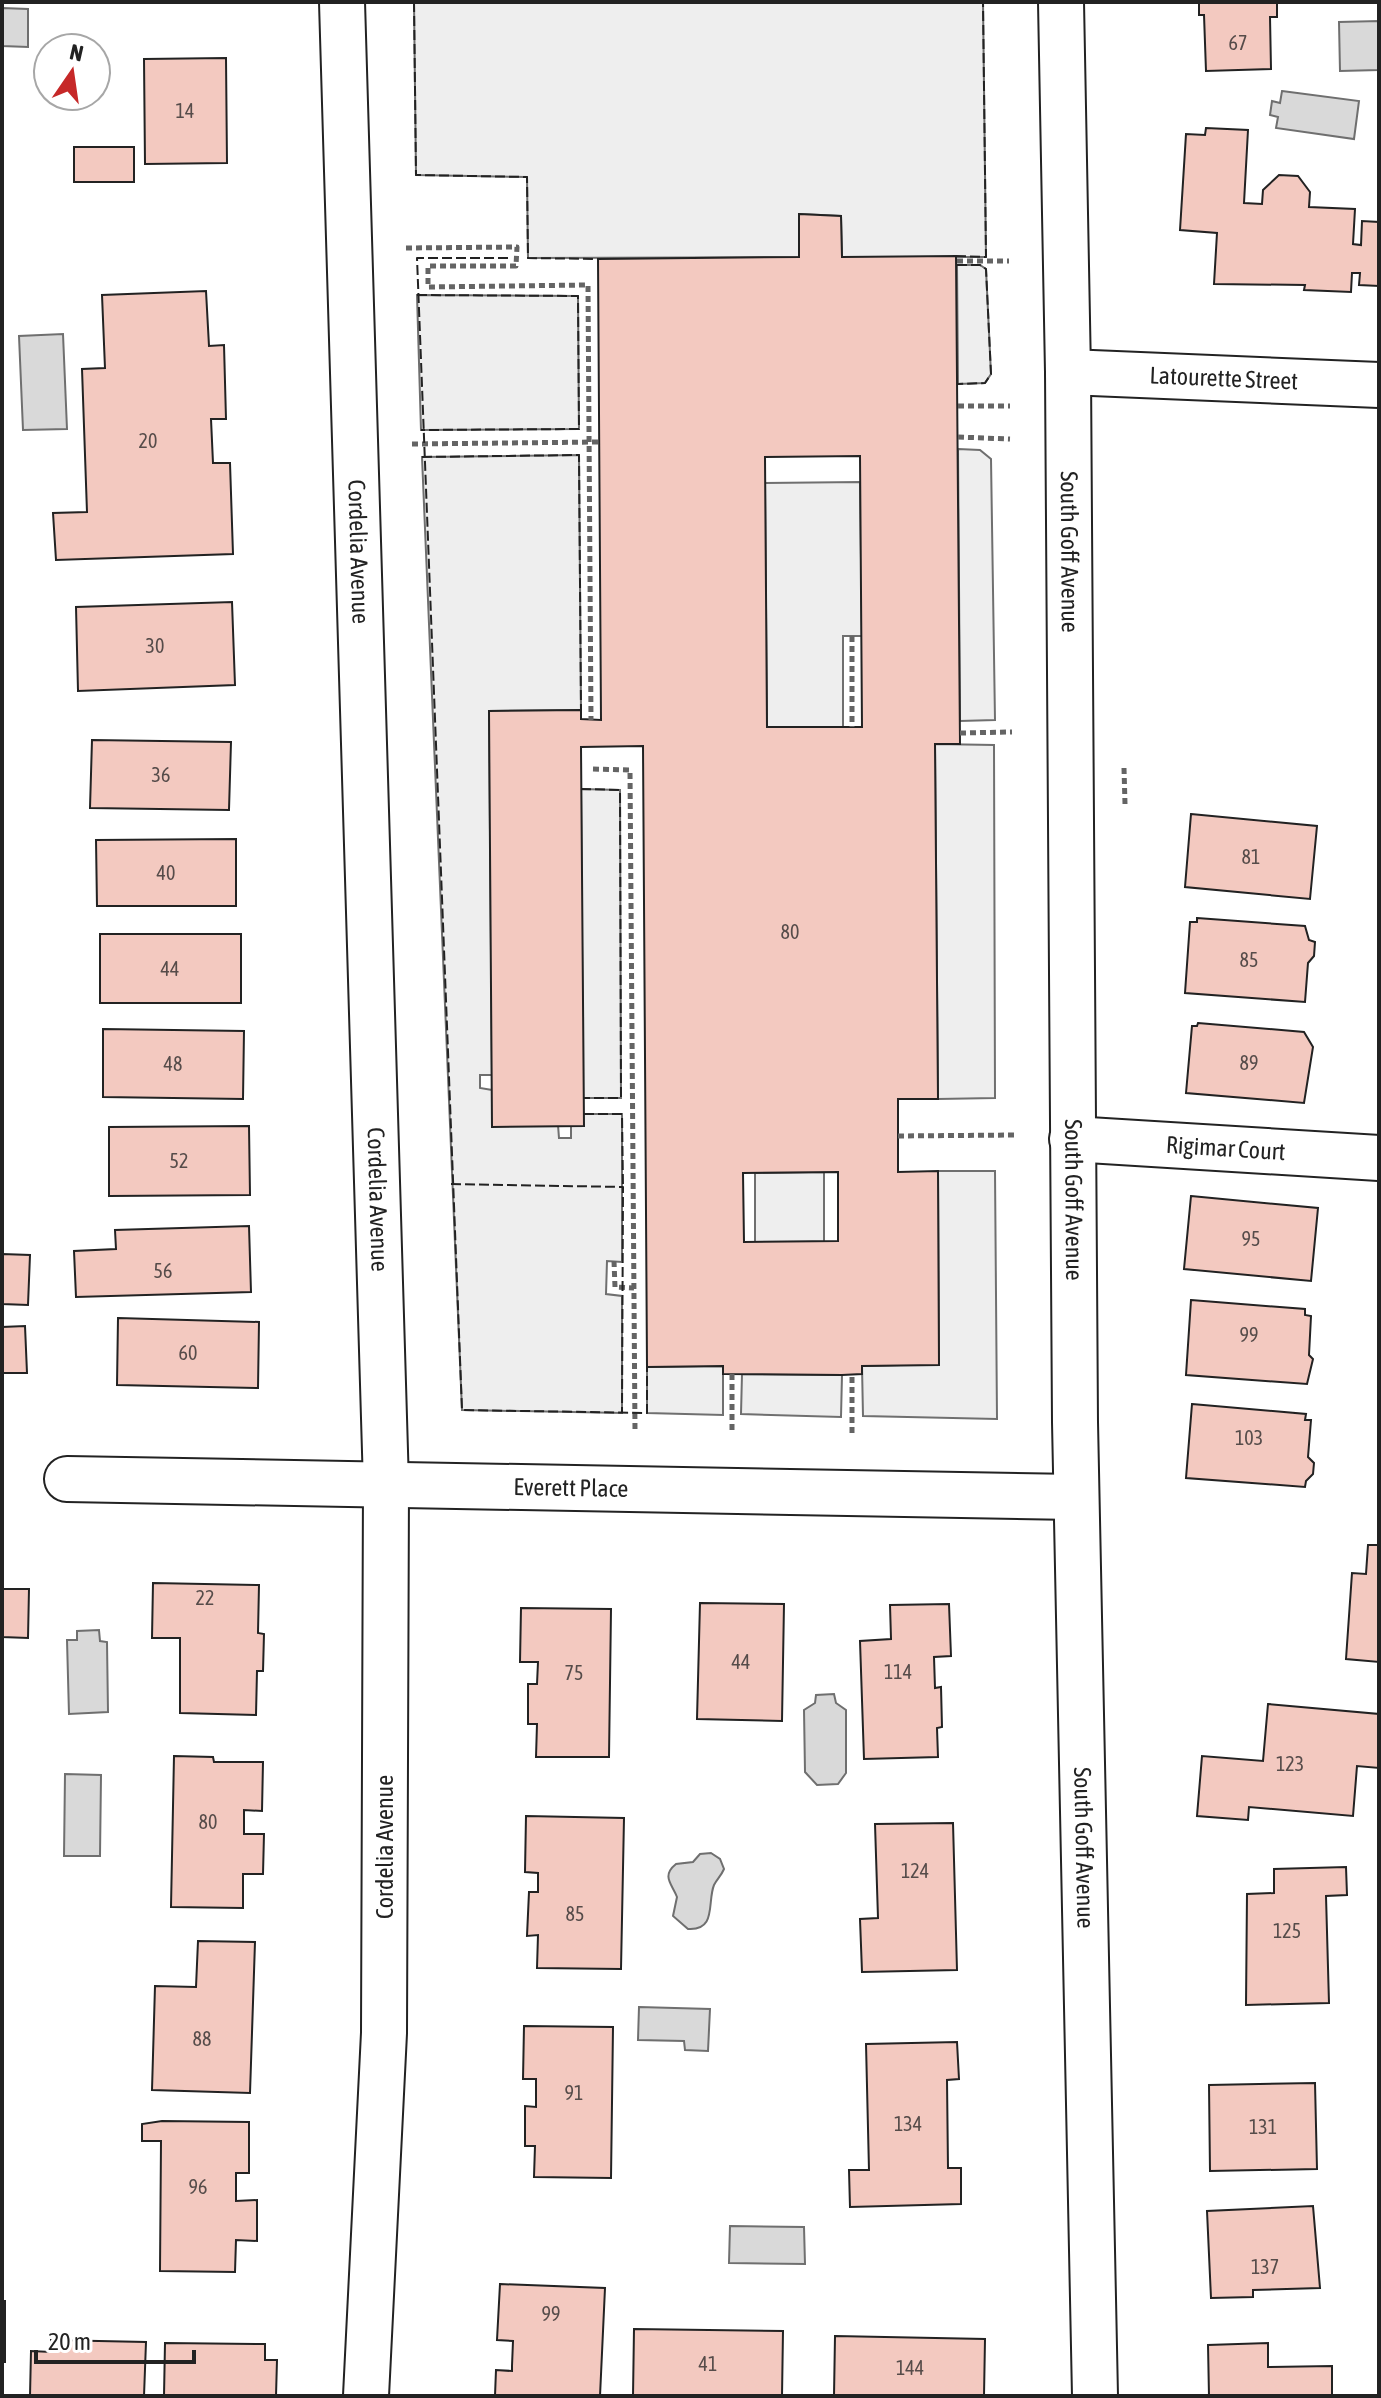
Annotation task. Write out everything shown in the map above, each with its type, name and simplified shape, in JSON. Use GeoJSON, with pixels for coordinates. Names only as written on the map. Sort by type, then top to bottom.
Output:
{"type":"FeatureCollection","features":[{"type":"Feature","properties":{"kind":"street","name":"Cordelia Avenue"},"geometry":{"type":"LineString","coordinates":[[342,2],[386,1485],[384,2033],[366,2396]]}},
{"type":"Feature","properties":{"kind":"street","name":"South Goff Avenue"},"geometry":{"type":"LineString","coordinates":[[1061,2],[1068,372],[1076,1497],[1095,2396]]}},
{"type":"Feature","properties":{"kind":"street","name":"Latourette Street"},"geometry":{"type":"LineString","coordinates":[[1068,372],[1379,385]]}},
{"type":"Feature","properties":{"kind":"street","name":"Rigimar Court"},"geometry":{"type":"LineString","coordinates":[[1072,1139],[1379,1158]]}},
{"type":"Feature","properties":{"kind":"street","name":"Everett Place"},"geometry":{"type":"LineString","coordinates":[[67,1479],[1076,1497]]}},
{"type":"Feature","properties":{"kind":"path"},"geometry":{"type":"LineString","coordinates":[[406,248],[517,247],[516,266],[428,266],[428,287],[588,285],[591,720]]}},
{"type":"Feature","properties":{"kind":"path"},"geometry":{"type":"LineString","coordinates":[[957,261],[1009,261]]}},
{"type":"Feature","properties":{"kind":"path"},"geometry":{"type":"LineString","coordinates":[[958,406],[1010,406]]}},
{"type":"Feature","properties":{"kind":"path"},"geometry":{"type":"LineString","coordinates":[[958,437],[1010,439]]}},
{"type":"Feature","properties":{"kind":"path"},"geometry":{"type":"LineString","coordinates":[[412,444],[599,442]]}},
{"type":"Feature","properties":{"kind":"path"},"geometry":{"type":"LineString","coordinates":[[852,636],[852,727]]}},
{"type":"Feature","properties":{"kind":"path"},"geometry":{"type":"LineString","coordinates":[[960,733],[1012,732]]}},
{"type":"Feature","properties":{"kind":"path"},"geometry":{"type":"LineString","coordinates":[[593,769],[630,770],[635,1430]]}},
{"type":"Feature","properties":{"kind":"path"},"geometry":{"type":"LineString","coordinates":[[898,1136],[1015,1135]]}},
{"type":"Feature","properties":{"kind":"path"},"geometry":{"type":"LineString","coordinates":[[614,1261],[615,1287],[634,1288]]}},
{"type":"Feature","properties":{"kind":"path"},"geometry":{"type":"LineString","coordinates":[[732,1374],[732,1431]]}},
{"type":"Feature","properties":{"kind":"path"},"geometry":{"type":"LineString","coordinates":[[852,1374],[852,1433]]}},
{"type":"Feature","properties":{"kind":"shaded area"},"geometry":{"type":"Polygon","coordinates":[[[414,2],[983,2],[986,257],[842,257],[841,216],[800,214],[799,257],[528,258],[527,177],[416,175],[414,2]]]}},
{"type":"Feature","properties":{"kind":"shaded area"},"geometry":{"type":"Polygon","coordinates":[[[2,8],[28,9],[28,47],[2,46],[2,8]]]}},
{"type":"Feature","properties":{"kind":"shaded area"},"geometry":{"type":"Polygon","coordinates":[[[1379,21],[1379,70],[1340,71],[1339,22],[1379,21]]]}},
{"type":"Feature","properties":{"kind":"shaded area"},"geometry":{"type":"Polygon","coordinates":[[[1282,91],[1359,101],[1354,139],[1276,128],[1278,117],[1270,115],[1272,101],[1280,103],[1282,91]]]}},
{"type":"Feature","properties":{"kind":"shaded area"},"geometry":{"type":"Polygon","coordinates":[[[957,265],[980,265],[986,269],[991,374],[985,383],[958,384],[957,265]]]}},
{"type":"Feature","properties":{"kind":"shaded area"},"geometry":{"type":"Polygon","coordinates":[[[417,295],[578,296],[579,429],[421,430],[417,295]]]}},
{"type":"Feature","properties":{"kind":"shaded area"},"geometry":{"type":"Polygon","coordinates":[[[63,334],[67,429],[23,430],[19,336],[63,334]]]}},
{"type":"Feature","properties":{"kind":"shaded area"},"geometry":{"type":"Polygon","coordinates":[[[958,449],[980,450],[991,459],[995,720],[960,721],[958,449]]]}},
{"type":"Feature","properties":{"kind":"shaded area"},"geometry":{"type":"Polygon","coordinates":[[[579,455],[581,710],[489,711],[492,1075],[480,1075],[480,1088],[492,1090],[558,1125],[559,1138],[571,1138],[571,1126],[584,1114],[622,1114],[622,1262],[607,1261],[606,1294],[622,1296],[622,1413],[462,1410],[422,457],[579,455]]]}},
{"type":"Feature","properties":{"kind":"shaded area"},"geometry":{"type":"Polygon","coordinates":[[[860,482],[862,636],[843,636],[843,727],[767,727],[765,483],[860,482]]]}},
{"type":"Feature","properties":{"kind":"shaded area"},"geometry":{"type":"Polygon","coordinates":[[[935,744],[994,745],[995,1098],[938,1099],[935,744]]]}},
{"type":"Feature","properties":{"kind":"shaded area"},"geometry":{"type":"Polygon","coordinates":[[[581,789],[620,790],[621,1098],[583,1098],[581,789]]]}},
{"type":"Feature","properties":{"kind":"shaded area"},"geometry":{"type":"Polygon","coordinates":[[[938,1171],[995,1171],[997,1419],[863,1416],[862,1366],[939,1364],[938,1171]]]}},
{"type":"Feature","properties":{"kind":"shaded area"},"geometry":{"type":"Polygon","coordinates":[[[824,1172],[824,1242],[755,1242],[755,1173],[824,1172]]]}},
{"type":"Feature","properties":{"kind":"shaded area"},"geometry":{"type":"Polygon","coordinates":[[[723,1366],[723,1415],[647,1413],[647,1367],[723,1366]]]}},
{"type":"Feature","properties":{"kind":"shaded area"},"geometry":{"type":"Polygon","coordinates":[[[742,1374],[842,1375],[841,1417],[741,1414],[742,1374]]]}},
{"type":"Feature","properties":{"kind":"shaded area"},"geometry":{"type":"Polygon","coordinates":[[[99,1630],[100,1641],[107,1642],[108,1712],[69,1714],[67,1640],[77,1640],[77,1631],[99,1630]]]}},
{"type":"Feature","properties":{"kind":"shaded area"},"geometry":{"type":"Polygon","coordinates":[[[834,1694],[836,1703],[846,1710],[846,1773],[838,1784],[817,1785],[805,1772],[804,1710],[815,1703],[816,1695],[834,1694]]]}},
{"type":"Feature","properties":{"kind":"shaded area"},"geometry":{"type":"Polygon","coordinates":[[[65,1774],[101,1775],[100,1856],[64,1856],[65,1774]]]}},
{"type":"Feature","properties":{"kind":"shaded area"},"geometry":{"type":"Polygon","coordinates":[[[711,1853],[720,1859],[724,1869],[714,1885],[707,1920],[697,1928],[688,1929],[673,1916],[677,1897],[669,1880],[669,1872],[676,1864],[693,1862],[700,1854],[711,1853]]]}},
{"type":"Feature","properties":{"kind":"shaded area"},"geometry":{"type":"Polygon","coordinates":[[[639,2007],[710,2009],[708,2051],[685,2050],[684,2041],[638,2040],[639,2007]]]}},
{"type":"Feature","properties":{"kind":"shaded area"},"geometry":{"type":"Polygon","coordinates":[[[730,2226],[804,2227],[805,2264],[729,2263],[730,2226]]]}},
{"type":"Feature","properties":{"kind":"building"},"geometry":{"type":"Polygon","coordinates":[[[1199,2],[1277,2],[1277,17],[1270,17],[1271,69],[1206,71],[1204,15],[1199,15],[1199,2]]]}},
{"type":"Feature","properties":{"kind":"building"},"geometry":{"type":"Polygon","coordinates":[[[226,58],[227,163],[145,164],[144,59],[226,58]]]}},
{"type":"Feature","properties":{"kind":"building"},"geometry":{"type":"Polygon","coordinates":[[[1206,128],[1248,130],[1244,203],[1262,204],[1263,190],[1279,175],[1298,176],[1310,192],[1309,207],[1355,209],[1353,244],[1361,245],[1362,221],[1379,222],[1379,286],[1359,285],[1360,273],[1352,273],[1351,292],[1304,290],[1305,285],[1214,284],[1217,233],[1180,230],[1186,134],[1205,135],[1206,128]]]}},
{"type":"Feature","properties":{"kind":"building"},"geometry":{"type":"Polygon","coordinates":[[[74,147],[134,147],[134,182],[74,182],[74,147]]]}},
{"type":"Feature","properties":{"kind":"building"},"geometry":{"type":"Polygon","coordinates":[[[799,214],[841,216],[842,257],[956,256],[960,744],[935,744],[938,1099],[898,1099],[898,1172],[938,1171],[939,1365],[862,1366],[862,1374],[842,1375],[723,1374],[723,1366],[647,1367],[643,746],[581,747],[584,1126],[492,1127],[489,711],[581,710],[581,719],[601,720],[598,259],[799,257],[799,214]],[[860,456],[765,457],[767,727],[862,727],[860,456]],[[838,1172],[743,1173],[744,1242],[838,1241],[838,1172]]]}},
{"type":"Feature","properties":{"kind":"building"},"geometry":{"type":"Polygon","coordinates":[[[206,291],[209,346],[224,345],[226,419],[211,419],[213,463],[230,463],[233,554],[56,560],[53,513],[87,512],[82,369],[105,368],[102,295],[206,291]]]}},
{"type":"Feature","properties":{"kind":"building"},"geometry":{"type":"Polygon","coordinates":[[[232,602],[235,685],[78,691],[76,607],[232,602]]]}},
{"type":"Feature","properties":{"kind":"building"},"geometry":{"type":"Polygon","coordinates":[[[92,740],[231,742],[229,810],[90,808],[92,740]]]}},
{"type":"Feature","properties":{"kind":"building"},"geometry":{"type":"Polygon","coordinates":[[[1191,814],[1317,826],[1310,899],[1185,887],[1191,814]]]}},
{"type":"Feature","properties":{"kind":"building"},"geometry":{"type":"Polygon","coordinates":[[[236,839],[236,906],[97,906],[96,840],[236,839]]]}},
{"type":"Feature","properties":{"kind":"building"},"geometry":{"type":"Polygon","coordinates":[[[1197,918],[1305,926],[1309,940],[1315,942],[1314,956],[1308,963],[1305,1002],[1185,993],[1190,922],[1197,922],[1197,918]]]}},
{"type":"Feature","properties":{"kind":"building"},"geometry":{"type":"Polygon","coordinates":[[[100,934],[241,934],[241,1003],[100,1003],[100,934]]]}},
{"type":"Feature","properties":{"kind":"building"},"geometry":{"type":"Polygon","coordinates":[[[1198,1023],[1304,1032],[1313,1047],[1304,1103],[1186,1093],[1192,1026],[1198,1023]]]}},
{"type":"Feature","properties":{"kind":"building"},"geometry":{"type":"Polygon","coordinates":[[[103,1029],[244,1031],[243,1099],[103,1097],[103,1029]]]}},
{"type":"Feature","properties":{"kind":"building"},"geometry":{"type":"Polygon","coordinates":[[[249,1126],[250,1195],[109,1196],[109,1127],[249,1126]]]}},
{"type":"Feature","properties":{"kind":"building"},"geometry":{"type":"Polygon","coordinates":[[[1191,1196],[1318,1208],[1311,1281],[1184,1269],[1191,1196]]]}},
{"type":"Feature","properties":{"kind":"building"},"geometry":{"type":"Polygon","coordinates":[[[249,1226],[251,1292],[76,1297],[74,1251],[116,1249],[115,1230],[249,1226]]]}},
{"type":"Feature","properties":{"kind":"building"},"geometry":{"type":"Polygon","coordinates":[[[2,1254],[30,1255],[28,1305],[2,1304],[2,1254]]]}},
{"type":"Feature","properties":{"kind":"building"},"geometry":{"type":"Polygon","coordinates":[[[1191,1300],[1305,1309],[1305,1315],[1311,1316],[1309,1355],[1313,1359],[1307,1384],[1186,1375],[1191,1300]]]}},
{"type":"Feature","properties":{"kind":"building"},"geometry":{"type":"Polygon","coordinates":[[[118,1318],[259,1322],[258,1388],[117,1385],[118,1318]]]}},
{"type":"Feature","properties":{"kind":"building"},"geometry":{"type":"Polygon","coordinates":[[[25,1326],[27,1373],[2,1373],[2,1327],[25,1326]]]}},
{"type":"Feature","properties":{"kind":"building"},"geometry":{"type":"Polygon","coordinates":[[[1192,1404],[1306,1414],[1305,1420],[1311,1420],[1308,1457],[1314,1463],[1313,1474],[1305,1487],[1186,1478],[1192,1404]]]}},
{"type":"Feature","properties":{"kind":"building"},"geometry":{"type":"Polygon","coordinates":[[[1368,1545],[1379,1545],[1379,1662],[1346,1659],[1352,1573],[1366,1574],[1368,1545]]]}},
{"type":"Feature","properties":{"kind":"building"},"geometry":{"type":"Polygon","coordinates":[[[153,1583],[259,1585],[258,1633],[264,1634],[263,1671],[257,1671],[256,1715],[180,1713],[180,1638],[152,1638],[153,1583]]]}},
{"type":"Feature","properties":{"kind":"building"},"geometry":{"type":"Polygon","coordinates":[[[2,1589],[29,1589],[28,1638],[2,1637],[2,1589]]]}},
{"type":"Feature","properties":{"kind":"building"},"geometry":{"type":"Polygon","coordinates":[[[700,1603],[784,1604],[782,1721],[697,1719],[700,1603]]]}},
{"type":"Feature","properties":{"kind":"building"},"geometry":{"type":"Polygon","coordinates":[[[949,1604],[951,1656],[934,1657],[935,1688],[941,1687],[942,1727],[937,1728],[938,1757],[864,1759],[860,1641],[891,1639],[890,1605],[949,1604]]]}},
{"type":"Feature","properties":{"kind":"building"},"geometry":{"type":"Polygon","coordinates":[[[521,1608],[611,1609],[609,1757],[536,1757],[537,1724],[528,1724],[528,1684],[537,1684],[538,1662],[520,1662],[521,1608]]]}},
{"type":"Feature","properties":{"kind":"building"},"geometry":{"type":"Polygon","coordinates":[[[1268,1704],[1379,1714],[1379,1768],[1357,1766],[1353,1816],[1249,1807],[1248,1820],[1197,1816],[1202,1756],[1263,1761],[1268,1704]]]}},
{"type":"Feature","properties":{"kind":"building"},"geometry":{"type":"Polygon","coordinates":[[[174,1756],[213,1757],[214,1762],[263,1762],[262,1811],[244,1810],[244,1834],[264,1834],[263,1874],[243,1874],[243,1908],[171,1907],[174,1756]]]}},
{"type":"Feature","properties":{"kind":"building"},"geometry":{"type":"Polygon","coordinates":[[[526,1816],[624,1818],[621,1969],[537,1968],[538,1935],[527,1936],[529,1892],[538,1892],[538,1873],[525,1872],[526,1816]]]}},
{"type":"Feature","properties":{"kind":"building"},"geometry":{"type":"Polygon","coordinates":[[[953,1823],[957,1970],[862,1972],[860,1919],[878,1918],[875,1824],[953,1823]]]}},
{"type":"Feature","properties":{"kind":"building"},"geometry":{"type":"Polygon","coordinates":[[[1346,1867],[1347,1895],[1326,1896],[1329,2003],[1246,2005],[1247,1894],[1274,1893],[1274,1869],[1346,1867]]]}},
{"type":"Feature","properties":{"kind":"building"},"geometry":{"type":"Polygon","coordinates":[[[198,1941],[255,1942],[250,2093],[152,2090],[155,1986],[196,1987],[198,1941]]]}},
{"type":"Feature","properties":{"kind":"building"},"geometry":{"type":"Polygon","coordinates":[[[524,2026],[613,2027],[611,2178],[534,2177],[535,2146],[525,2146],[525,2106],[536,2107],[536,2079],[523,2079],[524,2026]]]}},
{"type":"Feature","properties":{"kind":"building"},"geometry":{"type":"Polygon","coordinates":[[[957,2042],[959,2079],[947,2080],[948,2168],[961,2168],[961,2204],[850,2207],[849,2170],[869,2170],[866,2044],[957,2042]]]}},
{"type":"Feature","properties":{"kind":"building"},"geometry":{"type":"Polygon","coordinates":[[[1315,2083],[1317,2169],[1210,2171],[1209,2085],[1315,2083]]]}},
{"type":"Feature","properties":{"kind":"building"},"geometry":{"type":"Polygon","coordinates":[[[162,2121],[249,2122],[249,2173],[236,2173],[236,2201],[257,2200],[257,2241],[236,2240],[235,2272],[160,2271],[161,2141],[142,2141],[142,2124],[162,2121]]]}},
{"type":"Feature","properties":{"kind":"building"},"geometry":{"type":"Polygon","coordinates":[[[1313,2206],[1320,2288],[1253,2290],[1253,2297],[1211,2298],[1207,2211],[1313,2206]]]}},
{"type":"Feature","properties":{"kind":"building"},"geometry":{"type":"Polygon","coordinates":[[[500,2284],[605,2288],[600,2396],[495,2396],[496,2370],[512,2371],[513,2341],[497,2340],[500,2284]]]}},
{"type":"Feature","properties":{"kind":"building"},"geometry":{"type":"Polygon","coordinates":[[[2,2301],[5,2301],[5,2362],[2,2362],[2,2301]]]}},
{"type":"Feature","properties":{"kind":"building"},"geometry":{"type":"Polygon","coordinates":[[[634,2329],[783,2331],[782,2396],[633,2396],[634,2329]]]}},
{"type":"Feature","properties":{"kind":"building"},"geometry":{"type":"Polygon","coordinates":[[[835,2336],[985,2339],[984,2396],[834,2396],[835,2336]]]}},
{"type":"Feature","properties":{"kind":"building"},"geometry":{"type":"Polygon","coordinates":[[[51,2340],[146,2342],[144,2396],[30,2396],[31,2351],[51,2352],[51,2340]]]}},
{"type":"Feature","properties":{"kind":"building"},"geometry":{"type":"Polygon","coordinates":[[[165,2343],[265,2344],[265,2360],[277,2360],[276,2396],[164,2396],[165,2343]]]}},
{"type":"Feature","properties":{"kind":"building"},"geometry":{"type":"Polygon","coordinates":[[[1268,2343],[1268,2367],[1332,2366],[1332,2396],[1209,2396],[1208,2345],[1268,2343]]]}},
{"type":"Feature","properties":{"kind":"fence"},"geometry":{"type":"LineString","coordinates":[[414,2],[416,175],[527,177],[528,258],[598,259]]}},
{"type":"Feature","properties":{"kind":"fence"},"geometry":{"type":"LineString","coordinates":[[956,256],[986,257],[983,2]]}},
{"type":"Feature","properties":{"kind":"fence"},"geometry":{"type":"LineString","coordinates":[[508,258],[417,258],[462,1410],[647,1413],[647,1367]]}},
{"type":"Feature","properties":{"kind":"fence"},"geometry":{"type":"LineString","coordinates":[[957,265],[980,265],[986,269],[991,374],[985,383],[958,384]]}},
{"type":"Feature","properties":{"kind":"fence"},"geometry":{"type":"LineString","coordinates":[[417,295],[578,296],[579,429],[421,430]]}},
{"type":"Feature","properties":{"kind":"fence"},"geometry":{"type":"LineString","coordinates":[[422,457],[579,455],[581,710]]}},
{"type":"Feature","properties":{"kind":"fence"},"geometry":{"type":"LineString","coordinates":[[581,789],[620,790],[621,1098],[583,1098]]}},
{"type":"Feature","properties":{"kind":"fence"},"geometry":{"type":"LineString","coordinates":[[584,1114],[622,1114],[623,1187]]}},
{"type":"Feature","properties":{"kind":"fence"},"geometry":{"type":"LineString","coordinates":[[451,1184],[623,1187],[622,1413]]}}]}
